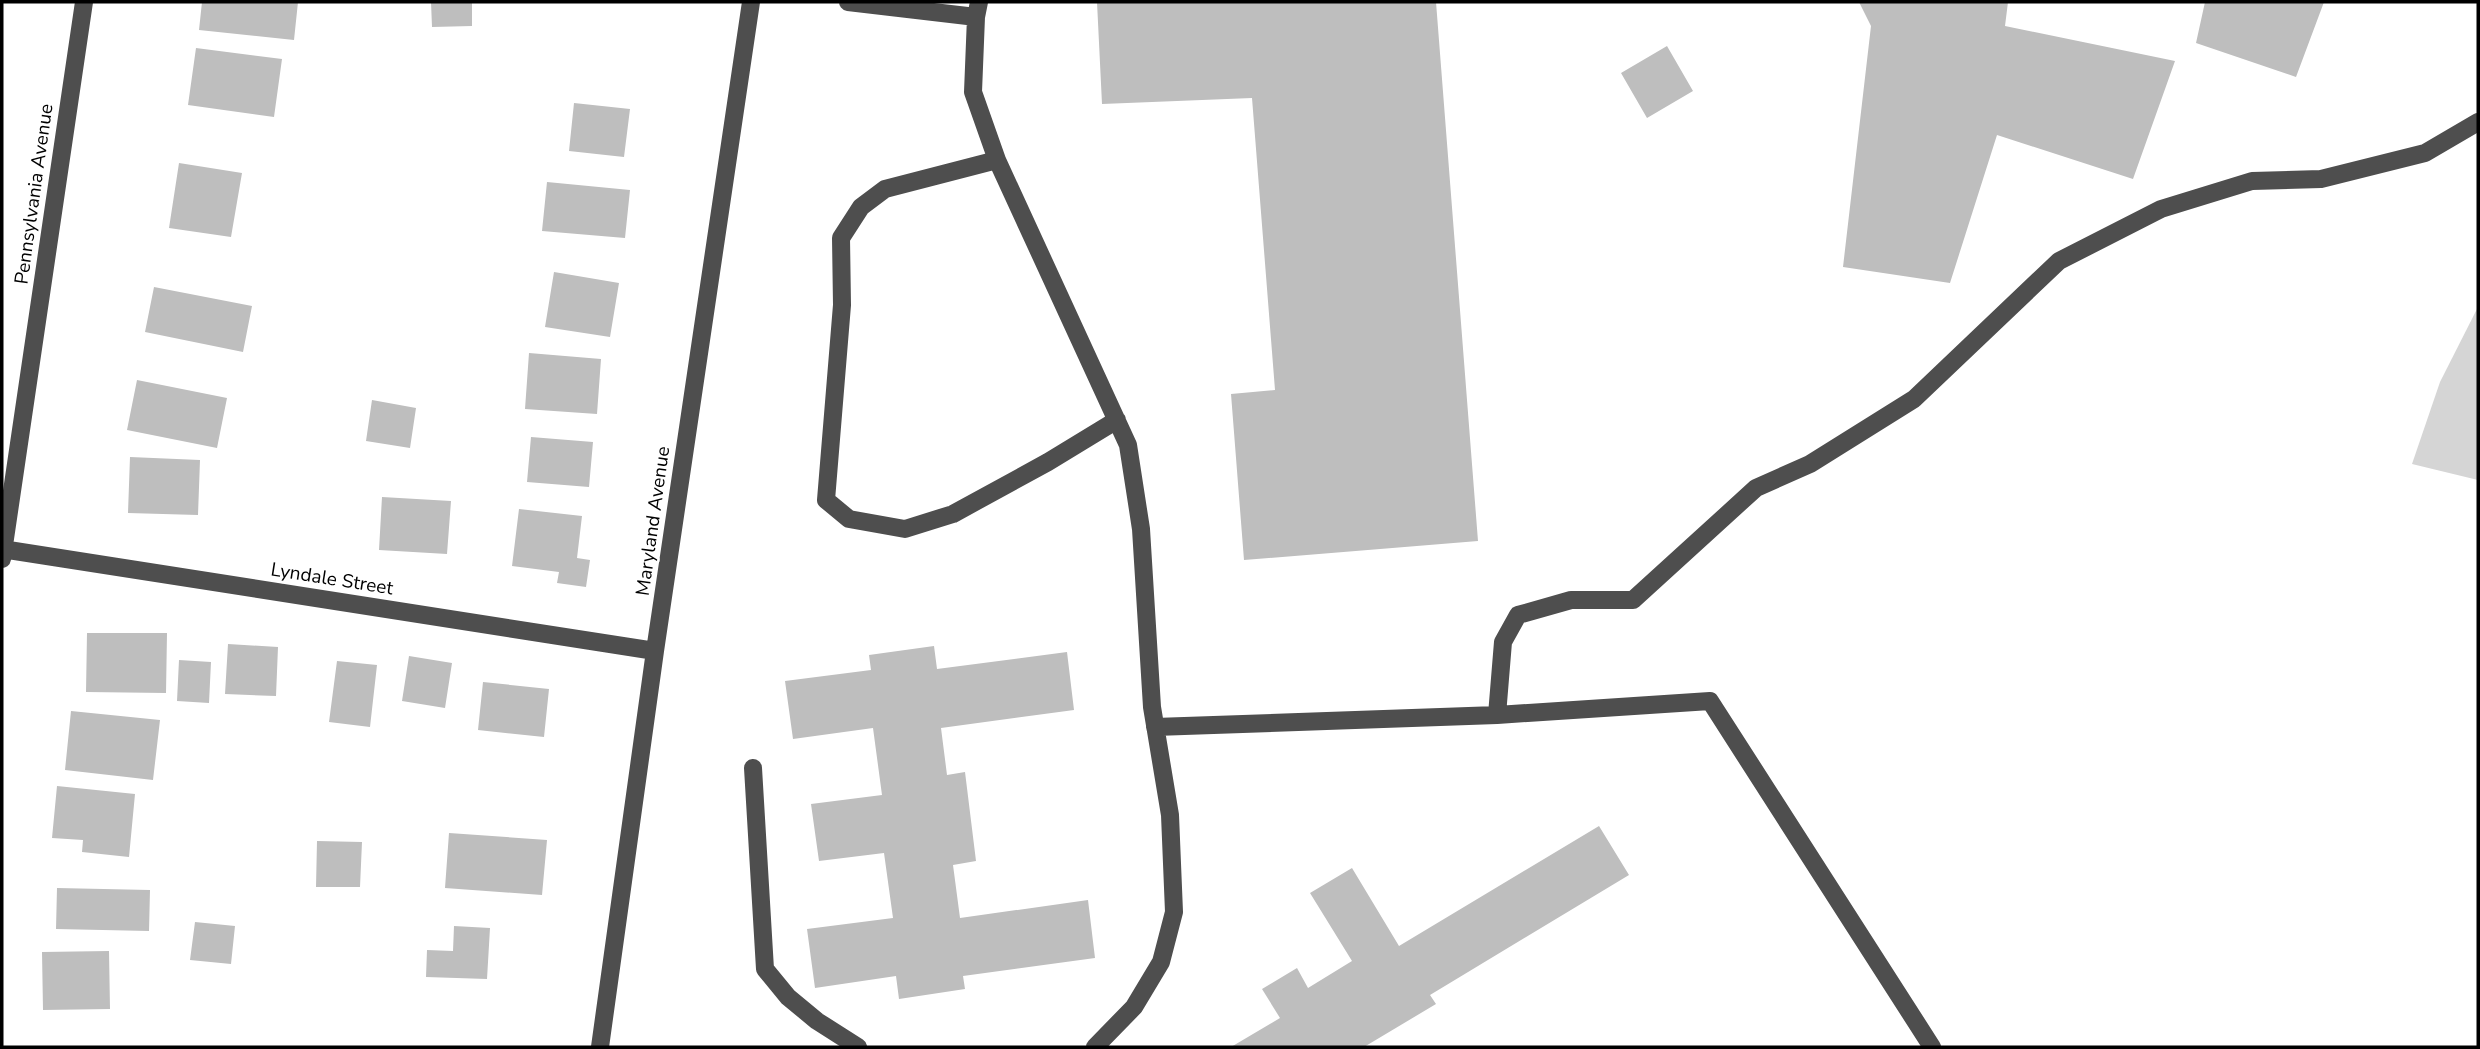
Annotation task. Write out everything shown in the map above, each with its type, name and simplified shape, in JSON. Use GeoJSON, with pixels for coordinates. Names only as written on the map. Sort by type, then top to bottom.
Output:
{"type":"FeatureCollection","features":[{"type":"Feature","properties":{"kind":"street","name":"Pennsylvania Avenue"},"geometry":{"type":"LineString","coordinates":[[2,552],[84,2]]}},
{"type":"Feature","properties":{"kind":"street","name":"Maryland Avenue"},"geometry":{"type":"LineString","coordinates":[[600,1047],[655,651],[751,2]]}},
{"type":"Feature","properties":{"kind":"street"},"geometry":{"type":"LineString","coordinates":[[848,2],[978,9],[973,92],[997,160],[1128,445],[1141,529],[1155,727],[1170,815],[1174,912],[1161,962],[1134,1007],[1095,1047]]}},
{"type":"Feature","properties":{"kind":"street"},"geometry":{"type":"LineString","coordinates":[[1497,715],[1503,642],[1518,615],[1571,600],[1633,600],[1756,488],[1810,464],[1914,399],[2059,261],[2161,209],[2252,181],[2321,179],[2425,153],[2478,122]]}},
{"type":"Feature","properties":{"kind":"street"},"geometry":{"type":"LineString","coordinates":[[997,160],[885,190],[861,207],[841,238],[842,305],[826,500],[849,519],[905,529],[953,514],[1117,421]]}},
{"type":"Feature","properties":{"kind":"street","name":"Lyndale Street"},"geometry":{"type":"LineString","coordinates":[[2,552],[655,651]]}},
{"type":"Feature","properties":{"kind":"street"},"geometry":{"type":"LineString","coordinates":[[1155,727],[1497,715],[1710,701],[1932,1047]]}},
{"type":"Feature","properties":{"kind":"street"},"geometry":{"type":"LineString","coordinates":[[753,768],[765,969],[788,997],[817,1021],[858,1047]]}},
{"type":"Feature","properties":{"kind":"shaded area"},"geometry":{"type":"Polygon","coordinates":[[[2478,307],[2478,480],[2412,464],[2440,382],[2478,307]]]}},
{"type":"Feature","properties":{"kind":"building"},"geometry":{"type":"Polygon","coordinates":[[[202,2],[298,2],[294,40],[199,30],[202,2]]]}},
{"type":"Feature","properties":{"kind":"building"},"geometry":{"type":"Polygon","coordinates":[[[431,2],[472,2],[472,26],[432,27],[431,2]]]}},
{"type":"Feature","properties":{"kind":"building"},"geometry":{"type":"Polygon","coordinates":[[[1097,2],[1436,2],[1478,541],[1244,560],[1231,394],[1275,390],[1252,98],[1102,104],[1097,2]]]}},
{"type":"Feature","properties":{"kind":"building"},"geometry":{"type":"Polygon","coordinates":[[[1859,2],[2008,2],[2005,26],[2175,61],[2133,179],[1997,135],[1950,283],[1843,267],[1871,26],[1859,2]]]}},
{"type":"Feature","properties":{"kind":"building"},"geometry":{"type":"Polygon","coordinates":[[[2205,2],[2324,2],[2296,77],[2196,43],[2205,2]]]}},
{"type":"Feature","properties":{"kind":"building"},"geometry":{"type":"Polygon","coordinates":[[[1667,46],[1693,91],[1647,118],[1621,73],[1667,46]]]}},
{"type":"Feature","properties":{"kind":"building"},"geometry":{"type":"Polygon","coordinates":[[[196,48],[282,59],[274,117],[188,105],[196,48]]]}},
{"type":"Feature","properties":{"kind":"building"},"geometry":{"type":"Polygon","coordinates":[[[574,103],[630,109],[624,157],[569,151],[574,103]]]}},
{"type":"Feature","properties":{"kind":"building"},"geometry":{"type":"Polygon","coordinates":[[[179,163],[242,173],[231,237],[169,228],[179,163]]]}},
{"type":"Feature","properties":{"kind":"building"},"geometry":{"type":"Polygon","coordinates":[[[547,182],[630,190],[625,238],[542,231],[547,182]]]}},
{"type":"Feature","properties":{"kind":"building"},"geometry":{"type":"Polygon","coordinates":[[[554,272],[619,283],[610,337],[545,327],[554,272]]]}},
{"type":"Feature","properties":{"kind":"building"},"geometry":{"type":"Polygon","coordinates":[[[154,287],[252,306],[243,352],[145,332],[154,287]]]}},
{"type":"Feature","properties":{"kind":"building"},"geometry":{"type":"Polygon","coordinates":[[[529,353],[601,359],[597,414],[525,409],[529,353]]]}},
{"type":"Feature","properties":{"kind":"building"},"geometry":{"type":"Polygon","coordinates":[[[137,380],[227,398],[217,448],[127,430],[137,380]]]}},
{"type":"Feature","properties":{"kind":"building"},"geometry":{"type":"Polygon","coordinates":[[[372,400],[416,408],[410,448],[366,441],[372,400]]]}},
{"type":"Feature","properties":{"kind":"building"},"geometry":{"type":"Polygon","coordinates":[[[531,437],[593,442],[589,487],[527,482],[531,437]]]}},
{"type":"Feature","properties":{"kind":"building"},"geometry":{"type":"Polygon","coordinates":[[[130,457],[200,460],[198,515],[128,513],[130,457]]]}},
{"type":"Feature","properties":{"kind":"building"},"geometry":{"type":"Polygon","coordinates":[[[382,497],[451,501],[447,554],[379,550],[382,497]]]}},
{"type":"Feature","properties":{"kind":"building"},"geometry":{"type":"Polygon","coordinates":[[[519,509],[582,516],[577,558],[590,560],[586,587],[557,583],[559,572],[512,566],[519,509]]]}},
{"type":"Feature","properties":{"kind":"building"},"geometry":{"type":"Polygon","coordinates":[[[87,633],[167,633],[166,693],[86,692],[87,633]]]}},
{"type":"Feature","properties":{"kind":"building"},"geometry":{"type":"Polygon","coordinates":[[[228,644],[278,647],[276,696],[225,694],[228,644]]]}},
{"type":"Feature","properties":{"kind":"building"},"geometry":{"type":"Polygon","coordinates":[[[934,646],[937,669],[1067,652],[1074,710],[941,728],[947,775],[965,772],[976,861],[953,865],[960,918],[1088,900],[1095,958],[963,976],[965,989],[899,999],[896,976],[815,988],[807,929],[893,918],[884,853],[819,861],[811,804],[882,795],[873,728],[793,739],[785,681],[871,670],[869,655],[934,646]]]}},
{"type":"Feature","properties":{"kind":"building"},"geometry":{"type":"Polygon","coordinates":[[[409,656],[452,663],[445,708],[402,701],[409,656]]]}},
{"type":"Feature","properties":{"kind":"building"},"geometry":{"type":"Polygon","coordinates":[[[179,660],[211,662],[209,703],[177,701],[179,660]]]}},
{"type":"Feature","properties":{"kind":"building"},"geometry":{"type":"Polygon","coordinates":[[[337,661],[377,665],[370,727],[329,722],[337,661]]]}},
{"type":"Feature","properties":{"kind":"building"},"geometry":{"type":"Polygon","coordinates":[[[483,682],[549,689],[544,737],[478,730],[483,682]]]}},
{"type":"Feature","properties":{"kind":"building"},"geometry":{"type":"Polygon","coordinates":[[[71,711],[160,720],[153,780],[65,770],[71,711]]]}},
{"type":"Feature","properties":{"kind":"building"},"geometry":{"type":"Polygon","coordinates":[[[57,786],[135,794],[129,857],[82,852],[83,840],[52,838],[57,786]]]}},
{"type":"Feature","properties":{"kind":"building"},"geometry":{"type":"Polygon","coordinates":[[[1599,826],[1629,875],[1430,995],[1436,1004],[1364,1047],[1231,1047],[1280,1018],[1262,989],[1297,968],[1308,988],[1352,961],[1310,893],[1352,868],[1399,946],[1599,826]]]}},
{"type":"Feature","properties":{"kind":"building"},"geometry":{"type":"Polygon","coordinates":[[[449,833],[547,840],[542,895],[445,888],[449,833]]]}},
{"type":"Feature","properties":{"kind":"building"},"geometry":{"type":"Polygon","coordinates":[[[317,841],[362,842],[360,887],[316,887],[317,841]]]}},
{"type":"Feature","properties":{"kind":"building"},"geometry":{"type":"Polygon","coordinates":[[[57,888],[150,890],[149,931],[56,929],[57,888]]]}},
{"type":"Feature","properties":{"kind":"building"},"geometry":{"type":"Polygon","coordinates":[[[195,922],[235,926],[231,964],[190,960],[195,922]]]}},
{"type":"Feature","properties":{"kind":"building"},"geometry":{"type":"Polygon","coordinates":[[[454,926],[490,928],[487,979],[426,977],[427,950],[453,951],[454,926]]]}},
{"type":"Feature","properties":{"kind":"building"},"geometry":{"type":"Polygon","coordinates":[[[109,951],[110,1009],[43,1010],[42,952],[109,951]]]}}]}
